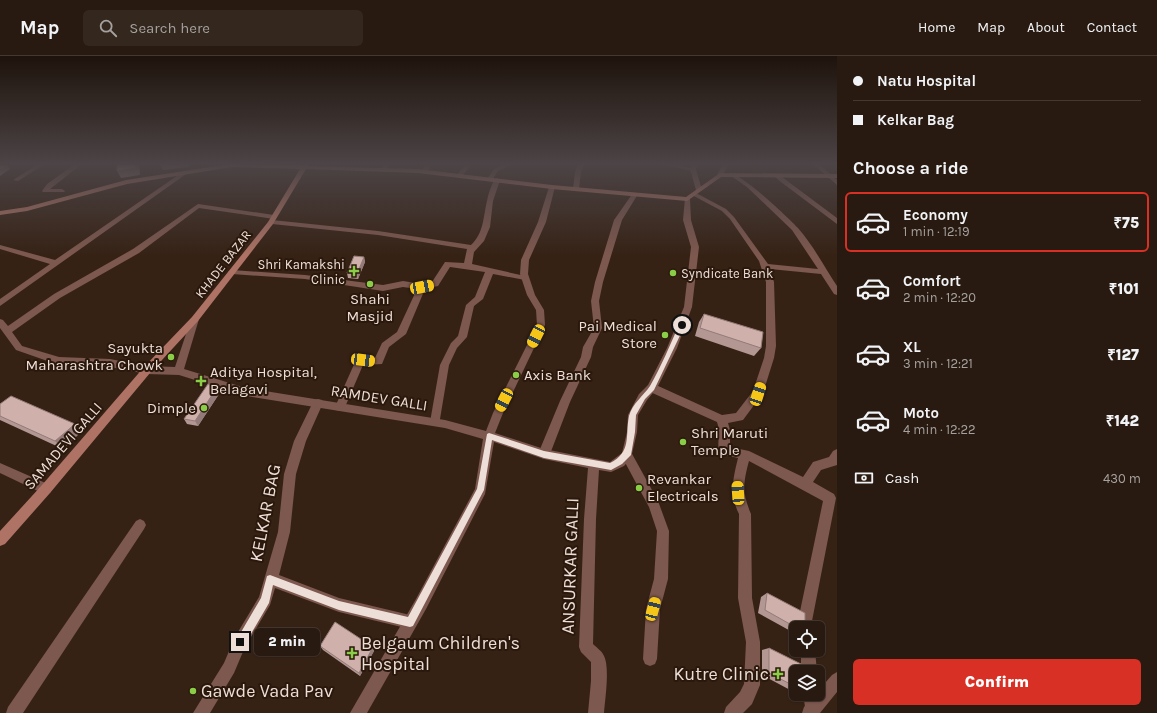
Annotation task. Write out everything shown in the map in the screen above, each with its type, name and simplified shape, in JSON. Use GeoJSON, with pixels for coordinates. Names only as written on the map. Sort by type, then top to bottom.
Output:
{"type":"FeatureCollection","features":[{"type":"Feature","properties":{"kind":"main road"},"geometry":{"type":"LineString","coordinates":[[0,213],[27,209],[80,195]]}},
{"type":"Feature","properties":{"kind":"main road","name":"KHADE BAZAR"},"geometry":{"type":"LineString","coordinates":[[147,370],[195,319],[273,220],[288,195]]}},
{"type":"Feature","properties":{"kind":"main road","name":"SAMADEVI GALLI"},"geometry":{"type":"LineString","coordinates":[[0,540],[46,489],[147,370]]}},
{"type":"Feature","properties":{"kind":"street"},"geometry":{"type":"LineString","coordinates":[[0,303],[154,195]]}},
{"type":"Feature","properties":{"kind":"street"},"geometry":{"type":"LineString","coordinates":[[468,266],[470,251],[480,241],[486,227],[491,195]]}},
{"type":"Feature","properties":{"kind":"street"},"geometry":{"type":"LineString","coordinates":[[358,713],[410,622],[480,490],[489,436],[498,413],[541,325],[540,310],[531,295],[524,274],[525,260],[542,222],[550,195]]}},
{"type":"Feature","properties":{"kind":"street"},"geometry":{"type":"LineString","coordinates":[[544,454],[564,401],[571,392],[586,357],[588,347],[598,328],[595,301],[599,282],[618,220],[635,195]]}},
{"type":"Feature","properties":{"kind":"street"},"geometry":{"type":"LineString","coordinates":[[650,659],[653,609],[661,579],[663,531],[654,505],[627,455],[632,432],[633,415],[643,397],[652,388],[672,348],[688,307],[695,247],[687,220],[694,195]]}},
{"type":"Feature","properties":{"kind":"street"},"geometry":{"type":"LineString","coordinates":[[652,388],[722,419],[739,418],[758,394],[769,358],[771,346],[770,282],[763,261],[732,218],[724,210],[695,195]]}},
{"type":"Feature","properties":{"kind":"street"},"geometry":{"type":"LineString","coordinates":[[758,195],[795,230],[825,272],[837,292]]}},
{"type":"Feature","properties":{"kind":"street"},"geometry":{"type":"LineString","coordinates":[[801,195],[829,214],[837,222]]}},
{"type":"Feature","properties":{"kind":"street"},"geometry":{"type":"LineString","coordinates":[[7,331],[33,311],[57,296],[136,251],[198,206],[273,220],[378,233],[473,248]]}},
{"type":"Feature","properties":{"kind":"street"},"geometry":{"type":"LineString","coordinates":[[0,247],[56,263]]}},
{"type":"Feature","properties":{"kind":"street"},"geometry":{"type":"LineString","coordinates":[[232,272],[305,277],[383,288],[403,284],[422,287],[436,284],[448,264],[490,270],[525,278]]}},
{"type":"Feature","properties":{"kind":"street"},"geometry":{"type":"LineString","coordinates":[[765,266],[825,272]]}},
{"type":"Feature","properties":{"kind":"street"},"geometry":{"type":"LineString","coordinates":[[434,422],[446,358],[454,345],[462,337],[465,320],[470,305],[478,299],[490,270]]}},
{"type":"Feature","properties":{"kind":"street"},"geometry":{"type":"LineString","coordinates":[[340,407],[359,363],[363,360],[379,362],[383,346],[392,338],[401,334],[422,287]]}},
{"type":"Feature","properties":{"kind":"street"},"geometry":{"type":"LineString","coordinates":[[179,371],[195,319]]}},
{"type":"Feature","properties":{"kind":"street","name":"RAMDEV GALLI"},"geometry":{"type":"LineString","coordinates":[[0,322],[19,348],[59,361],[110,363],[147,370],[179,371],[246,392],[434,422],[489,436],[544,454],[611,467],[620,462],[627,455]]}},
{"type":"Feature","properties":{"kind":"street","name":"KELKAR BAG"},"geometry":{"type":"LineString","coordinates":[[201,713],[229,668],[240,642],[265,600],[284,532],[290,474],[300,441],[318,403]]}},
{"type":"Feature","properties":{"kind":"street"},"geometry":{"type":"LineString","coordinates":[[722,419],[725,430],[724,451],[745,454],[830,498],[806,621]]}},
{"type":"Feature","properties":{"kind":"street"},"geometry":{"type":"LineString","coordinates":[[732,713],[746,698],[752,685],[753,642],[745,598],[745,514],[739,502],[738,485],[745,454]]}},
{"type":"Feature","properties":{"kind":"street"},"geometry":{"type":"LineString","coordinates":[[805,484],[817,466],[833,461],[837,454]]}},
{"type":"Feature","properties":{"kind":"street","name":"ANSURKAR GALLI"},"geometry":{"type":"LineString","coordinates":[[594,463],[590,519],[586,647],[598,659],[599,681],[596,713]]}},
{"type":"Feature","properties":{"kind":"street"},"geometry":{"type":"LineString","coordinates":[[0,468],[46,489]]}},
{"type":"Feature","properties":{"kind":"street"},"geometry":{"type":"LineString","coordinates":[[14,713],[140,525]]}},
{"type":"Feature","properties":{"kind":"street"},"geometry":{"type":"LineString","coordinates":[[270,579],[339,606],[410,622]]}},
{"type":"Feature","properties":{"kind":"street"},"geometry":{"type":"LineString","coordinates":[[811,705],[837,680]]}},
{"type":"Feature","properties":{"kind":"building"},"geometry":{"type":"Polygon","coordinates":[[[354,256],[364,257],[357,274],[347,273],[354,256]]]}},
{"type":"Feature","properties":{"kind":"building"},"geometry":{"type":"Polygon","coordinates":[[[704,314],[763,332],[761,348],[700,328],[704,314]]]}},
{"type":"Feature","properties":{"kind":"building"},"geometry":{"type":"Polygon","coordinates":[[[208,384],[218,386],[195,421],[184,419],[208,384]]]}},
{"type":"Feature","properties":{"kind":"building"},"geometry":{"type":"Polygon","coordinates":[[[11,396],[75,424],[55,441],[0,416],[0,404],[11,396]]]}},
{"type":"Feature","properties":{"kind":"building"},"geometry":{"type":"Polygon","coordinates":[[[767,593],[805,613],[805,621],[789,621],[789,624],[765,610],[767,593]]]}},
{"type":"Feature","properties":{"kind":"building"},"geometry":{"type":"Polygon","coordinates":[[[335,622],[373,647],[359,673],[320,646],[335,622]]]}},
{"type":"Feature","properties":{"kind":"building"},"geometry":{"type":"Polygon","coordinates":[[[769,648],[803,665],[789,665],[789,683],[769,673],[769,648]]]}},
{"type":"Feature","properties":{"kind":"place","name":"Shri Kamakshi Clinic"},"geometry":{"type":"Point","coordinates":[354,271]}},
{"type":"Feature","properties":{"kind":"place","name":"Syndicate Bank"},"geometry":{"type":"Point","coordinates":[673,273]}},
{"type":"Feature","properties":{"kind":"place","name":"Shahi Masjid"},"geometry":{"type":"Point","coordinates":[370,284]}},
{"type":"Feature","properties":{"kind":"place","name":"Pai Medical Store"},"geometry":{"type":"Point","coordinates":[665,335]}},
{"type":"Feature","properties":{"kind":"place","name":"Sayukta Maharashtra Chowk"},"geometry":{"type":"Point","coordinates":[171,357]}},
{"type":"Feature","properties":{"kind":"place","name":"Axis Bank"},"geometry":{"type":"Point","coordinates":[516,375]}},
{"type":"Feature","properties":{"kind":"place","name":"Aditya Hospital, Belagavi"},"geometry":{"type":"Point","coordinates":[201,381]}},
{"type":"Feature","properties":{"kind":"place","name":"Dimple"},"geometry":{"type":"Point","coordinates":[204,408]}},
{"type":"Feature","properties":{"kind":"place","name":"Shri Maruti Temple"},"geometry":{"type":"Point","coordinates":[683,442]}},
{"type":"Feature","properties":{"kind":"place","name":"Revankar Electricals"},"geometry":{"type":"Point","coordinates":[639,488]}},
{"type":"Feature","properties":{"kind":"place","name":"Belgaum Children's Hospital"},"geometry":{"type":"Point","coordinates":[352,653]}},
{"type":"Feature","properties":{"kind":"place","name":"Kutre Clinic"},"geometry":{"type":"Point","coordinates":[778,674]}},
{"type":"Feature","properties":{"kind":"place","name":"Gawde Vada Pav"},"geometry":{"type":"Point","coordinates":[193,691]}},
{"type":"Feature","properties":{"kind":"route"},"geometry":{"type":"LineString","coordinates":[[240,642],[265,600],[270,579],[339,606],[380,614],[410,622],[421,604],[480,490],[489,436],[544,454],[611,467],[620,462],[627,455],[632,432],[633,415],[643,397],[652,388],[682,325]]}}]}
